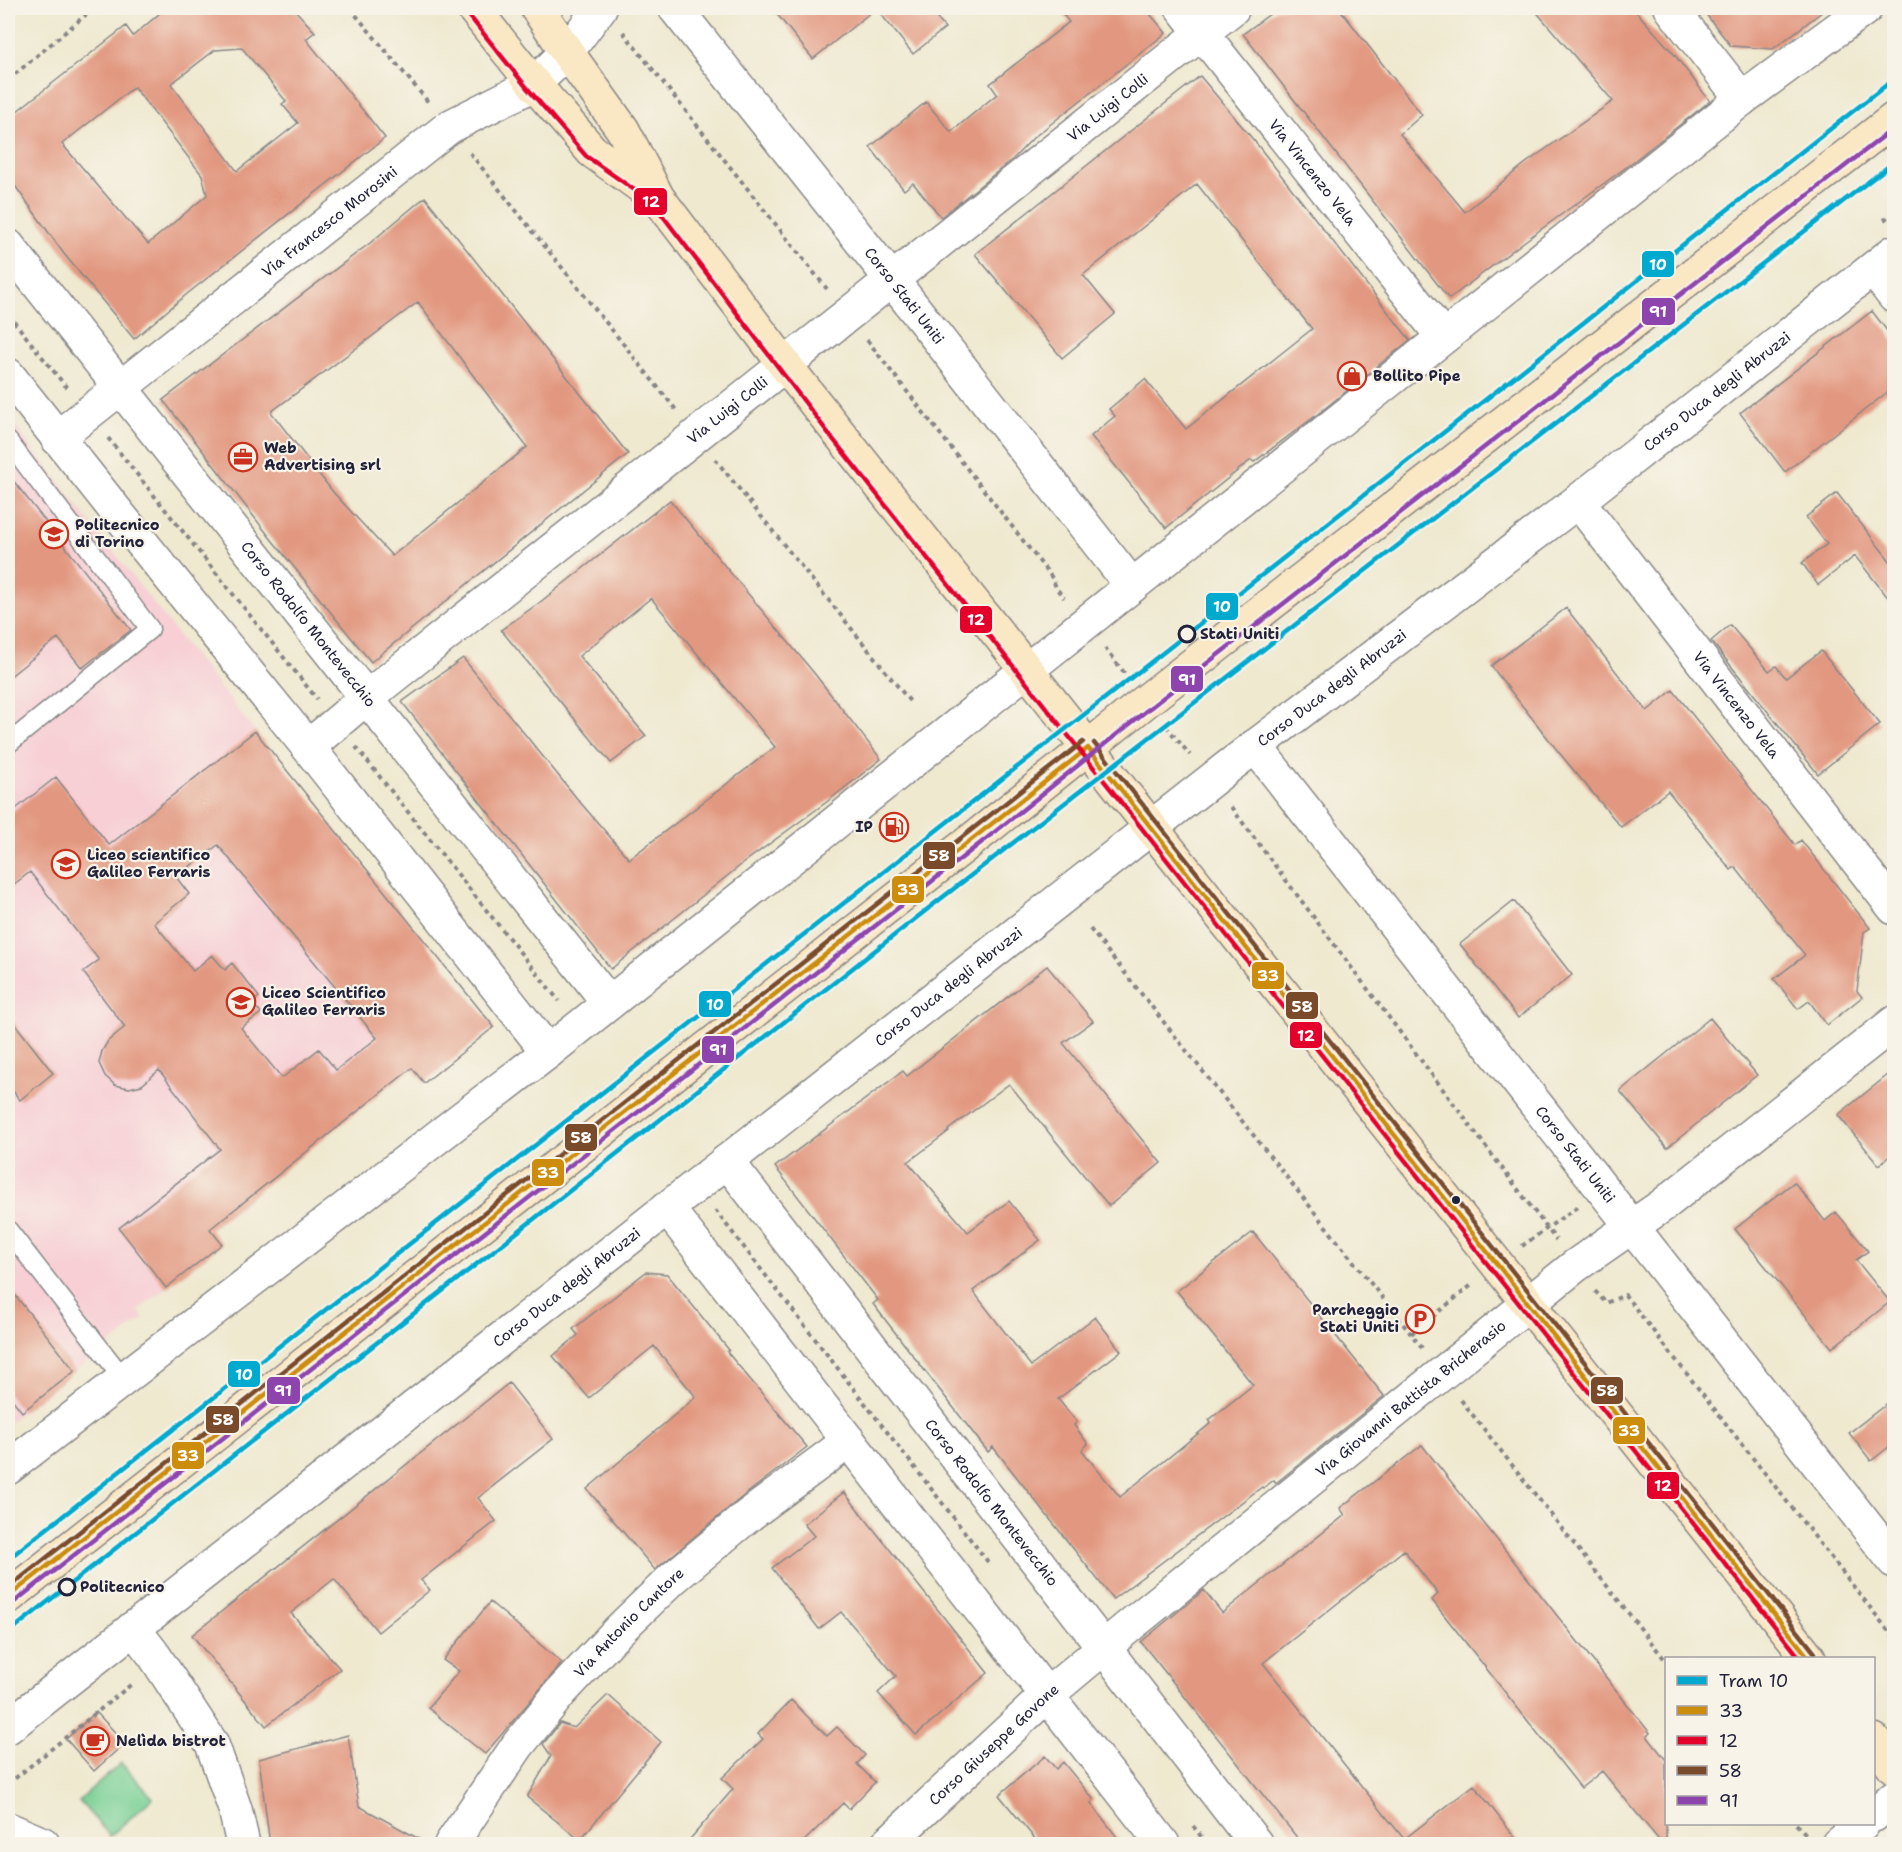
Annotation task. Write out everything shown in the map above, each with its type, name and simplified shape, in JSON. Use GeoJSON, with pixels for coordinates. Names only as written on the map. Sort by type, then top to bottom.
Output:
{"type":"FeatureCollection","features":[{"type":"Feature","properties":{"kind":"main road"},"geometry":{"type":"LineString","coordinates":[[473,8],[592,151],[658,198]]}},
{"type":"Feature","properties":{"kind":"main road"},"geometry":{"type":"LineString","coordinates":[[537,8],[623,130],[658,198],[785,365],[1807,1657]]}},
{"type":"Feature","properties":{"kind":"main road"},"geometry":{"type":"LineString","coordinates":[[8,1597],[1088,748],[1894,119]]}},
{"type":"Feature","properties":{"kind":"main road"},"geometry":{"type":"LineString","coordinates":[[1875,1741],[1894,1767]]}},
{"type":"Feature","properties":{"kind":"street","name":"Via Francesco Morosini"},"geometry":{"type":"LineString","coordinates":[[57,438],[449,127],[534,84],[567,52],[600,8]]}},
{"type":"Feature","properties":{"kind":"street","name":"Corso Stati Uniti"},"geometry":{"type":"LineString","coordinates":[[675,8],[1132,586]]}},
{"type":"Feature","properties":{"kind":"street","name":"Via Luigi Colli"},"geometry":{"type":"LineString","coordinates":[[308,747],[366,698],[892,280],[1192,20],[1233,8]]}},
{"type":"Feature","properties":{"kind":"street"},"geometry":{"type":"LineString","coordinates":[[1671,8],[1742,99]]}},
{"type":"Feature","properties":{"kind":"street"},"geometry":{"type":"LineString","coordinates":[[8,1468],[548,1052],[1742,99],[1866,8]]}},
{"type":"Feature","properties":{"kind":"street","name":"Via Vincenzo Vela"},"geometry":{"type":"LineString","coordinates":[[1192,20],[1443,338]]}},
{"type":"Feature","properties":{"kind":"street","name":"Corso Rodolfo Montevecchio"},"geometry":{"type":"LineString","coordinates":[[8,246],[609,1003]]}},
{"type":"Feature","properties":{"kind":"street"},"geometry":{"type":"LineString","coordinates":[[1884,260],[1894,296]]}},
{"type":"Feature","properties":{"kind":"street","name":"Corso Duca degli Abruzzi"},"geometry":{"type":"LineString","coordinates":[[8,1727],[1255,746],[1578,501],[1884,260]]}},
{"type":"Feature","properties":{"kind":"street"},"geometry":{"type":"LineString","coordinates":[[8,375],[308,747],[548,1052]]}},
{"type":"Feature","properties":{"kind":"street","name":"Via Vincenzo Vela"},"geometry":{"type":"LineString","coordinates":[[1578,501],[1894,908]]}},
{"type":"Feature","properties":{"kind":"street","name":"Corso Stati Uniti"},"geometry":{"type":"LineString","coordinates":[[1255,746],[1894,1561]]}},
{"type":"Feature","properties":{"kind":"street","name":"Via Giovanni Battista Bricherasio"},"geometry":{"type":"LineString","coordinates":[[1103,1648],[1575,1266],[1663,1205],[1894,1023]]}},
{"type":"Feature","properties":{"kind":"street","name":"Corso Rodolfo Montevecchio"},"geometry":{"type":"LineString","coordinates":[[727,1161],[1256,1845]]}},
{"type":"Feature","properties":{"kind":"street"},"geometry":{"type":"LineString","coordinates":[[667,1208],[1163,1845]]}},
{"type":"Feature","properties":{"kind":"street","name":"Via Antonio Cantore"},"geometry":{"type":"LineString","coordinates":[[451,1845],[518,1745],[561,1692],[619,1630],[672,1579],[749,1515],[849,1441]]}},
{"type":"Feature","properties":{"kind":"street"},"geometry":{"type":"LineString","coordinates":[[133,1628],[159,1662],[212,1744],[235,1809],[243,1845]]}},
{"type":"Feature","properties":{"kind":"street","name":"Corso Giuseppe Govone"},"geometry":{"type":"LineString","coordinates":[[887,1845],[1047,1695],[1103,1648]]}},
{"type":"Feature","properties":{"kind":"street"},"geometry":{"type":"LineString","coordinates":[[1875,1814],[1894,1797]]}},
{"type":"Feature","properties":{"kind":"street"},"geometry":{"type":"LineString","coordinates":[[1838,1845],[1862,1825]]}},
{"type":"Feature","properties":{"kind":"street"},"geometry":{"type":"LineString","coordinates":[[8,1828],[43,1845]]}},
{"type":"Feature","properties":{"kind":"lane"},"geometry":{"type":"LineString","coordinates":[[8,441],[150,629],[8,744]]}},
{"type":"Feature","properties":{"kind":"lane"},"geometry":{"type":"LineString","coordinates":[[8,1230],[123,1378]]}},
{"type":"Feature","properties":{"kind":"path"},"geometry":{"type":"LineString","coordinates":[[8,80],[94,8]]}},
{"type":"Feature","properties":{"kind":"path"},"geometry":{"type":"LineString","coordinates":[[350,8],[449,127],[912,704]]}},
{"type":"Feature","properties":{"kind":"path"},"geometry":{"type":"LineString","coordinates":[[8,314],[580,1026]]}},
{"type":"Feature","properties":{"kind":"path"},"geometry":{"type":"LineString","coordinates":[[1228,804],[1575,1266],[1606,1303],[1625,1295],[1894,1638]]}},
{"type":"Feature","properties":{"kind":"path"},"geometry":{"type":"LineString","coordinates":[[1090,929],[1411,1334],[1665,1660]]}},
{"type":"Feature","properties":{"kind":"path"},"geometry":{"type":"LineString","coordinates":[[696,1185],[993,1568]]}},
{"type":"Feature","properties":{"kind":"path"},"geometry":{"type":"LineString","coordinates":[[1411,1334],[1547,1227],[1604,1189]]}},
{"type":"Feature","properties":{"kind":"path"},"geometry":{"type":"LineString","coordinates":[[8,1784],[159,1662]]}},
{"type":"Feature","properties":{"kind":"path"},"geometry":{"type":"LineString","coordinates":[[1186,1817],[1207,1845]]}},
{"type":"Feature","properties":{"kind":"shaded area","name":"Liceo Scientifico Galileo Ferraris"},"geometry":{"type":"Polygon","coordinates":[[[8,416],[192,653],[494,1027],[424,1083],[412,1068],[210,1229],[166,1288],[138,1310],[144,1318],[8,1423],[8,416]]]}},
{"type":"Feature","properties":{"kind":"green space"},"geometry":{"type":"Polygon","coordinates":[[[121,1763],[153,1798],[110,1836],[79,1801],[121,1763]]]}},
{"type":"Feature","properties":{"kind":"building"},"geometry":{"type":"Polygon","coordinates":[[[166,8],[293,8],[315,32],[306,39],[385,138],[187,294],[134,339],[64,254],[8,176],[8,118],[126,26],[133,36],[166,8]],[[242,48],[215,50],[171,84],[237,171],[298,123],[282,104],[286,101],[242,48]],[[134,87],[62,144],[148,244],[207,195],[202,175],[134,87]]]}},
{"type":"Feature","properties":{"kind":"building"},"geometry":{"type":"Polygon","coordinates":[[[772,8],[876,8],[813,59],[772,8]]]}},
{"type":"Feature","properties":{"kind":"building"},"geometry":{"type":"Polygon","coordinates":[[[876,8],[928,8],[945,28],[913,54],[876,8]]]}},
{"type":"Feature","properties":{"kind":"building"},"geometry":{"type":"Polygon","coordinates":[[[1058,8],[1145,8],[1166,33],[1033,138],[1013,159],[941,217],[913,183],[904,190],[870,147],[926,102],[951,132],[997,94],[990,84],[1069,22],[1058,8]]]}},
{"type":"Feature","properties":{"kind":"building"},"geometry":{"type":"Polygon","coordinates":[[[1278,8],[1339,8],[1422,115],[1400,134],[1465,212],[1526,163],[1613,101],[1533,8],[1633,8],[1674,54],[1710,101],[1625,168],[1449,299],[1243,34],[1278,8]]]}},
{"type":"Feature","properties":{"kind":"building"},"geometry":{"type":"Polygon","coordinates":[[[1701,8],[1827,8],[1773,49],[1731,46],[1701,8]]]}},
{"type":"Feature","properties":{"kind":"building"},"geometry":{"type":"Polygon","coordinates":[[[1200,76],[1256,143],[1410,340],[1314,417],[1254,462],[1251,460],[1166,528],[1091,436],[1115,416],[1109,409],[1145,379],[1186,429],[1312,329],[1197,184],[1083,275],[1115,314],[1062,358],[975,254],[1200,76]]]}},
{"type":"Feature","properties":{"kind":"building"},"geometry":{"type":"Polygon","coordinates":[[[425,197],[628,454],[371,662],[163,400],[370,243],[425,197]],[[418,302],[271,412],[333,492],[392,556],[527,447],[418,302]]]}},
{"type":"Feature","properties":{"kind":"building"},"geometry":{"type":"Polygon","coordinates":[[[1872,311],[1894,340],[1894,387],[1785,472],[1740,413],[1872,311]]]}},
{"type":"Feature","properties":{"kind":"building"},"geometry":{"type":"Polygon","coordinates":[[[8,474],[131,630],[82,668],[58,638],[8,678],[8,474]]]}},
{"type":"Feature","properties":{"kind":"building"},"geometry":{"type":"Polygon","coordinates":[[[1837,493],[1894,566],[1894,605],[1855,556],[1818,585],[1802,563],[1827,544],[1806,517],[1837,493]]]}},
{"type":"Feature","properties":{"kind":"building"},"geometry":{"type":"Polygon","coordinates":[[[670,500],[814,673],[881,759],[746,861],[611,969],[402,702],[463,658],[629,859],[775,747],[651,598],[579,656],[646,736],[611,763],[501,630],[670,500]]]}},
{"type":"Feature","properties":{"kind":"building"},"geometry":{"type":"Polygon","coordinates":[[[1566,608],[1647,711],[1673,690],[1795,845],[1801,840],[1870,928],[1864,932],[1857,991],[1862,997],[1827,1025],[1809,1001],[1798,1009],[1774,979],[1805,955],[1735,867],[1731,870],[1668,791],[1621,827],[1491,666],[1566,608]]]}},
{"type":"Feature","properties":{"kind":"building"},"geometry":{"type":"Polygon","coordinates":[[[1730,625],[1769,671],[1776,666],[1786,678],[1821,651],[1880,724],[1818,774],[1711,641],[1730,625]]]}},
{"type":"Feature","properties":{"kind":"building"},"geometry":{"type":"Polygon","coordinates":[[[255,731],[494,1027],[424,1083],[412,1068],[210,1229],[222,1244],[166,1288],[119,1228],[220,1149],[159,1070],[142,1085],[129,1088],[115,1085],[105,1076],[99,1063],[102,1051],[108,1041],[125,1027],[83,972],[99,960],[30,872],[8,889],[8,815],[56,777],[109,845],[255,731]],[[218,845],[176,877],[189,894],[154,923],[193,971],[212,955],[225,970],[232,963],[259,997],[252,1003],[261,1013],[241,1028],[282,1078],[319,1049],[336,1070],[377,1038],[218,845]]]}},
{"type":"Feature","properties":{"kind":"building"},"geometry":{"type":"Polygon","coordinates":[[[1514,901],[1572,975],[1518,1018],[1460,944],[1514,901]]]}},
{"type":"Feature","properties":{"kind":"building"},"geometry":{"type":"Polygon","coordinates":[[[1047,966],[1093,1021],[1063,1043],[1161,1163],[1109,1206],[1009,1084],[908,1162],[968,1232],[1009,1201],[1040,1240],[973,1291],[1031,1366],[1095,1317],[1121,1351],[1058,1399],[1077,1422],[1074,1425],[1088,1444],[1082,1450],[1096,1468],[1120,1497],[1211,1423],[1209,1420],[1253,1385],[1177,1291],[1253,1232],[1384,1396],[1276,1483],[1274,1480],[1262,1487],[1113,1599],[993,1447],[988,1452],[873,1304],[878,1300],[775,1167],[903,1071],[907,1076],[1047,966]]]}},
{"type":"Feature","properties":{"kind":"building"},"geometry":{"type":"Polygon","coordinates":[[[8,1015],[53,1073],[20,1100],[8,1085],[8,1015]]]}},
{"type":"Feature","properties":{"kind":"building"},"geometry":{"type":"Polygon","coordinates":[[[1710,1018],[1757,1075],[1667,1148],[1620,1091],[1710,1018]]]}},
{"type":"Feature","properties":{"kind":"building"},"geometry":{"type":"Polygon","coordinates":[[[1894,1070],[1894,1152],[1879,1165],[1838,1115],[1894,1070]]]}},
{"type":"Feature","properties":{"kind":"building"},"geometry":{"type":"Polygon","coordinates":[[[1794,1182],[1825,1221],[1836,1212],[1868,1251],[1856,1260],[1890,1302],[1832,1348],[1735,1229],[1794,1182]]]}},
{"type":"Feature","properties":{"kind":"building"},"geometry":{"type":"Polygon","coordinates":[[[646,1272],[667,1274],[729,1350],[727,1352],[807,1447],[737,1501],[655,1570],[587,1489],[696,1397],[654,1346],[589,1398],[553,1356],[578,1335],[573,1329],[646,1272]]]}},
{"type":"Feature","properties":{"kind":"building"},"geometry":{"type":"Polygon","coordinates":[[[8,1286],[75,1371],[22,1412],[8,1394],[8,1286]]]}},
{"type":"Feature","properties":{"kind":"building"},"geometry":{"type":"Polygon","coordinates":[[[509,1383],[553,1439],[478,1498],[496,1521],[421,1580],[430,1590],[378,1632],[334,1579],[291,1613],[340,1669],[266,1726],[192,1635],[509,1383]]]}},
{"type":"Feature","properties":{"kind":"building"},"geometry":{"type":"Polygon","coordinates":[[[1894,1398],[1894,1443],[1871,1461],[1849,1433],[1894,1398]]]}},
{"type":"Feature","properties":{"kind":"building"},"geometry":{"type":"Polygon","coordinates":[[[1422,1445],[1650,1733],[1647,1736],[1665,1759],[1666,1845],[1663,1845],[1602,1771],[1581,1788],[1432,1600],[1438,1594],[1404,1550],[1263,1663],[1404,1839],[1474,1785],[1521,1845],[1303,1845],[1141,1642],[1204,1590],[1222,1613],[1345,1515],[1340,1508],[1422,1445]]]}},
{"type":"Feature","properties":{"kind":"building"},"geometry":{"type":"Polygon","coordinates":[[[844,1492],[988,1673],[916,1735],[878,1693],[896,1676],[841,1612],[819,1629],[772,1568],[814,1536],[804,1524],[844,1492]]]}},
{"type":"Feature","properties":{"kind":"building"},"geometry":{"type":"Polygon","coordinates":[[[490,1602],[562,1663],[485,1754],[428,1708],[459,1671],[443,1660],[490,1602]]]}},
{"type":"Feature","properties":{"kind":"building"},"geometry":{"type":"Polygon","coordinates":[[[608,1695],[661,1742],[580,1840],[527,1797],[551,1756],[543,1744],[560,1723],[574,1728],[608,1695]]]}},
{"type":"Feature","properties":{"kind":"building"},"geometry":{"type":"Polygon","coordinates":[[[791,1700],[827,1736],[837,1727],[865,1755],[857,1764],[875,1782],[849,1809],[843,1803],[800,1845],[685,1845],[733,1789],[722,1778],[763,1739],[758,1734],[791,1700]]]}},
{"type":"Feature","properties":{"kind":"building","name":"Nelìda bistrot"},"geometry":{"type":"Polygon","coordinates":[[[96,1712],[125,1743],[94,1771],[66,1739],[96,1712]]]}},
{"type":"Feature","properties":{"kind":"building"},"geometry":{"type":"Polygon","coordinates":[[[348,1735],[359,1806],[430,1845],[270,1845],[259,1759],[348,1735]]]}},
{"type":"Feature","properties":{"kind":"building"},"geometry":{"type":"Polygon","coordinates":[[[1045,1756],[1056,1769],[1063,1762],[1094,1800],[1091,1803],[1123,1845],[1040,1845],[999,1795],[1045,1756]]]}},
{"type":"Feature","properties":{"kind":"tram line","name":"10"},"geometry":{"type":"LineString","coordinates":[[8,1559],[1894,79]]}},
{"type":"Feature","properties":{"kind":"tram line","name":"10"},"geometry":{"type":"LineString","coordinates":[[8,1633],[934,904],[1894,162]]}},
{"type":"Feature","properties":{"kind":"transit line","name":"12"},"geometry":{"type":"LineString","coordinates":[[467,13],[586,156],[653,203],[829,434],[1799,1657]]}},
{"type":"Feature","properties":{"kind":"transit line","name":"91"},"geometry":{"type":"LineString","coordinates":[[13,1603],[1151,707],[1894,128]]}},
{"type":"Feature","properties":{"kind":"transit line","name":"58"},"geometry":{"type":"LineString","coordinates":[[8,1588],[1083,742]]}},
{"type":"Feature","properties":{"kind":"transit line","name":"58"},"geometry":{"type":"LineString","coordinates":[[1094,743],[1815,1653]]}},
{"type":"Feature","properties":{"kind":"transit line","name":"33"},"geometry":{"type":"LineString","coordinates":[[1088,748],[1808,1657]]}},
{"type":"Feature","properties":{"kind":"transit line","name":"33"},"geometry":{"type":"LineString","coordinates":[[8,1597],[1088,748]]}},
{"type":"Feature","properties":{"kind":"place","name":"Bollito Pipe"},"geometry":{"type":"Point","coordinates":[1352,376]}},
{"type":"Feature","properties":{"kind":"place","name":"Web Advertising srl"},"geometry":{"type":"Point","coordinates":[243,457]}},
{"type":"Feature","properties":{"kind":"place","name":"Politecnico di Torino"},"geometry":{"type":"Point","coordinates":[54,534]}},
{"type":"Feature","properties":{"kind":"place","name":"Stati Uniti"},"geometry":{"type":"Point","coordinates":[1187,634]}},
{"type":"Feature","properties":{"kind":"place","name":"IP"},"geometry":{"type":"Point","coordinates":[894,827]}},
{"type":"Feature","properties":{"kind":"place","name":"Liceo scientifico Galileo Ferraris"},"geometry":{"type":"Point","coordinates":[66,864]}},
{"type":"Feature","properties":{"kind":"place","name":"Liceo Scientifico Galileo Ferraris"},"geometry":{"type":"Point","coordinates":[241,1002]}},
{"type":"Feature","properties":{"kind":"place","name":"Parcheggio Stati Uniti"},"geometry":{"type":"Point","coordinates":[1420,1319]}},
{"type":"Feature","properties":{"kind":"place","name":"Politecnico"},"geometry":{"type":"Point","coordinates":[67,1587]}},
{"type":"Feature","properties":{"kind":"place","name":"Nelìda bistrot"},"geometry":{"type":"Point","coordinates":[95,1741]}}]}
